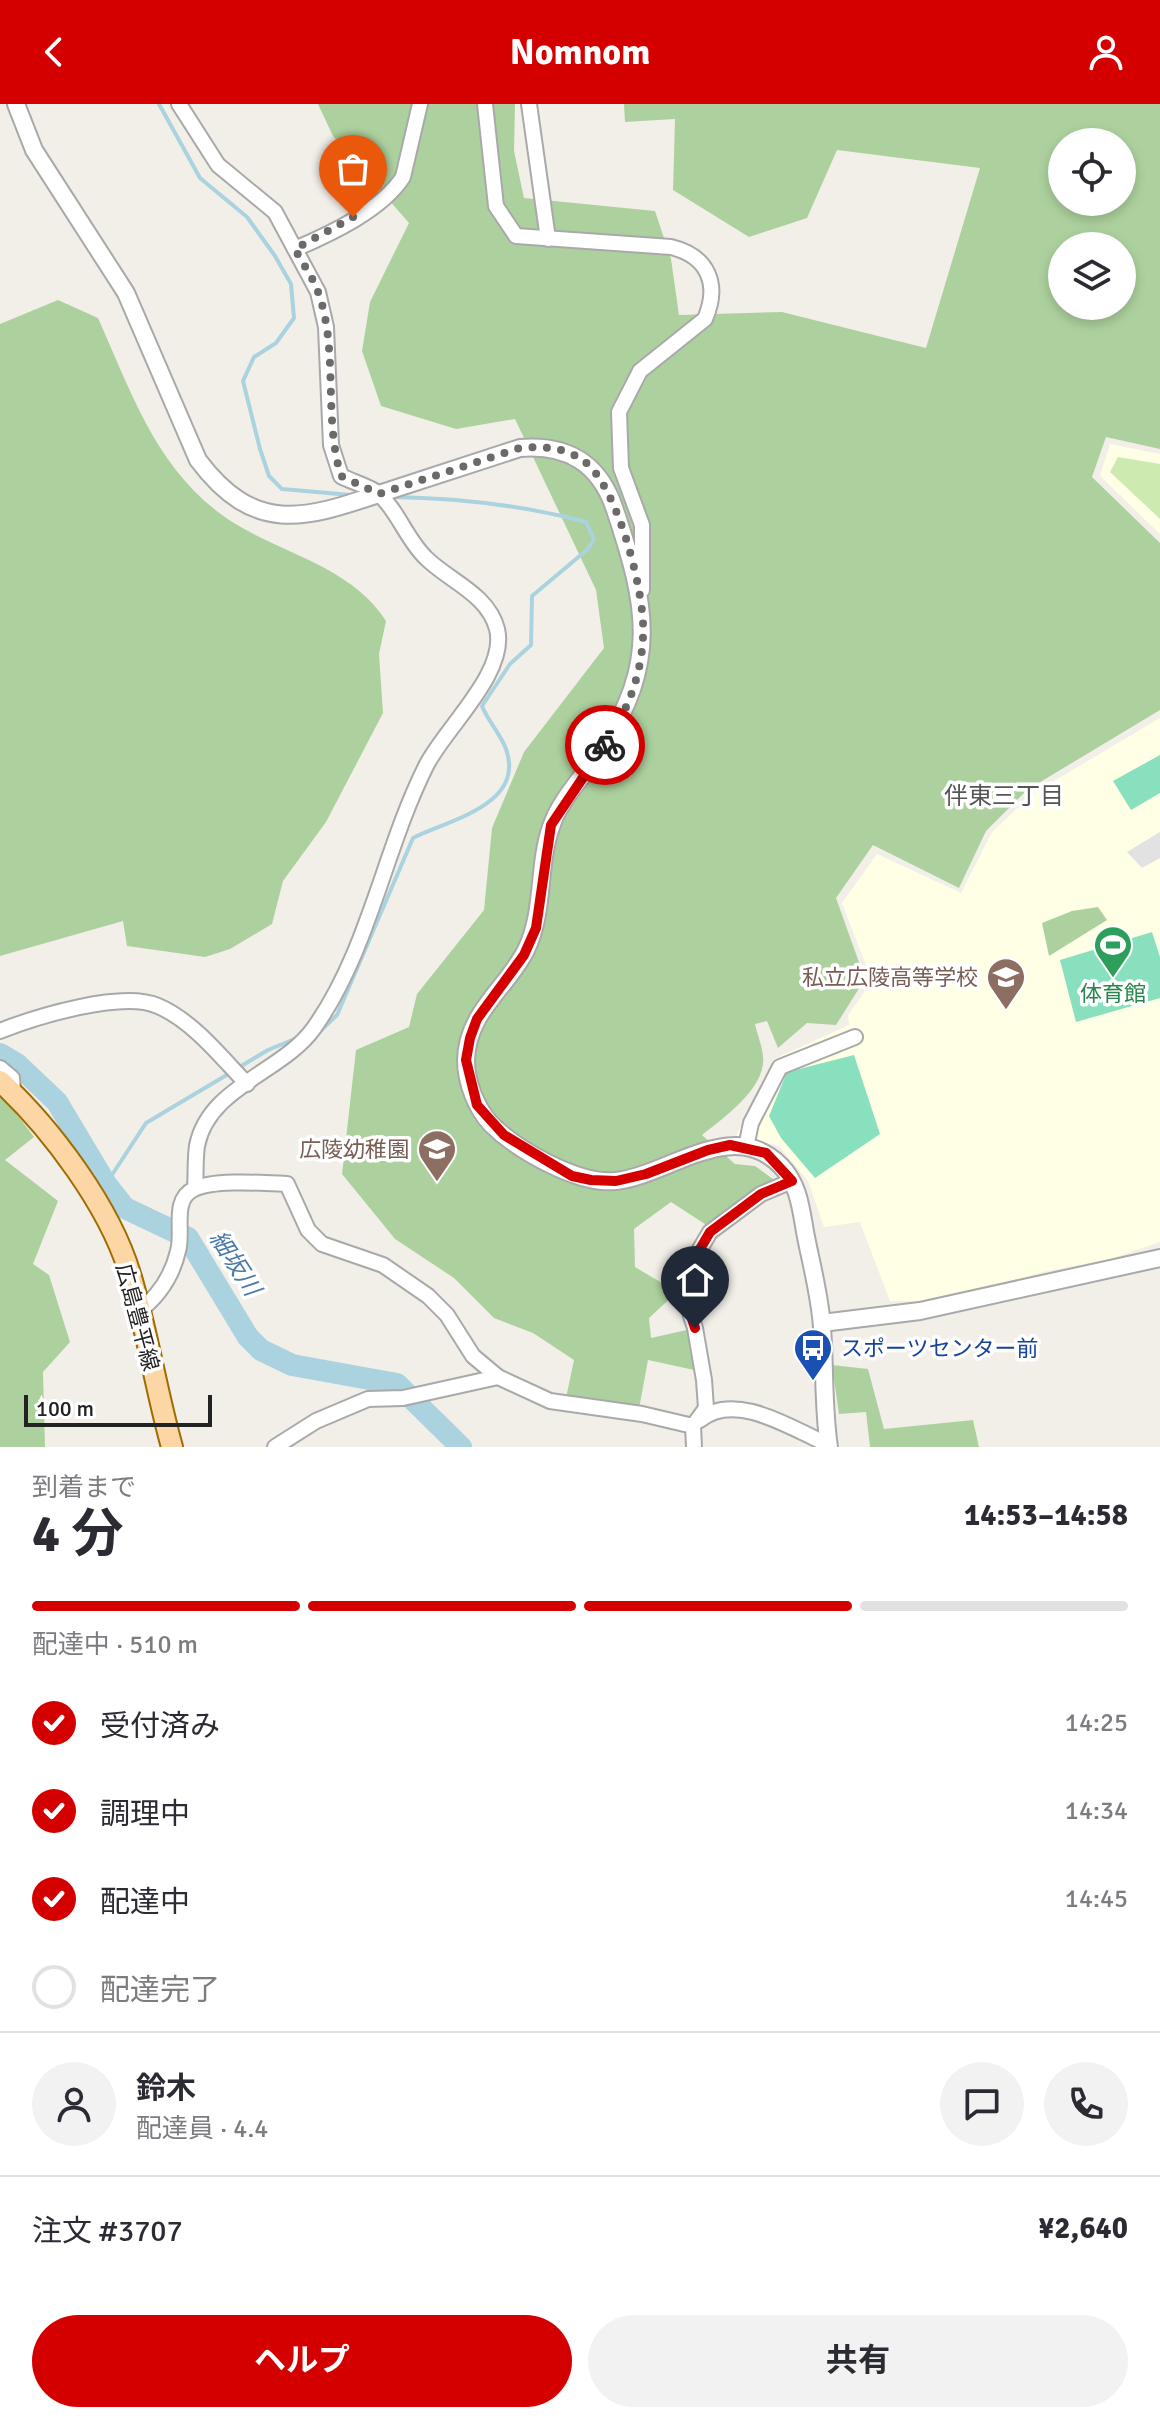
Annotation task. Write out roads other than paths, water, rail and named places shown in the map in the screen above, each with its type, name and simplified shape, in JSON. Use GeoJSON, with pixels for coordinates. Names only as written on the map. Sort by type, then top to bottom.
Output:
{"type":"FeatureCollection","features":[{"type":"Feature","properties":{"kind":"main road","name":"広島豊平線"},"geometry":{"type":"LineString","coordinates":[[7,1087],[99,1206],[129,1271],[172,1447]]}},
{"type":"Feature","properties":{"kind":"street"},"geometry":{"type":"LineString","coordinates":[[16,104],[34,150],[126,293],[182,428],[212,479],[256,508],[282,515],[305,516],[329,511],[520,448],[542,446],[565,451],[584,461],[609,491],[641,610]]}},
{"type":"Feature","properties":{"kind":"street"},"geometry":{"type":"LineString","coordinates":[[179,104],[218,165],[275,212],[318,292],[326,327],[331,445],[341,476],[379,494],[425,557],[474,594],[490,614],[497,631],[497,651],[488,673],[427,764],[399,828],[350,962],[324,1012],[312,1031],[291,1051],[214,1111],[197,1145],[195,1188]]}},
{"type":"Feature","properties":{"kind":"street"},"geometry":{"type":"LineString","coordinates":[[295,249],[374,205],[397,186],[403,177],[420,104]]}},
{"type":"Feature","properties":{"kind":"street"},"geometry":{"type":"LineString","coordinates":[[138,1312],[166,1284],[179,1249],[183,1199],[195,1188],[240,1181],[287,1184],[308,1230],[322,1244],[383,1265],[428,1296],[447,1315],[473,1356],[498,1377],[550,1401],[642,1414],[693,1426],[716,1410],[738,1408],[829,1446],[822,1323],[800,1198],[792,1181],[766,1153],[746,1147],[708,1150],[646,1174],[616,1181],[572,1176],[504,1135],[477,1105],[469,1083],[466,1060],[477,1019],[524,955],[536,928],[551,825],[626,713],[640,662],[644,635],[641,610],[642,525],[621,468],[619,412],[640,371],[705,319],[711,306],[712,279],[705,265],[679,249],[516,236],[496,206],[485,104]]}},
{"type":"Feature","properties":{"kind":"street"},"geometry":{"type":"LineString","coordinates":[[529,104],[548,239]]}},
{"type":"Feature","properties":{"kind":"street"},"geometry":{"type":"LineString","coordinates":[[0,1031],[43,1013],[119,1002],[154,1004],[200,1036],[247,1084]]}},
{"type":"Feature","properties":{"kind":"street"},"geometry":{"type":"LineString","coordinates":[[746,1147],[751,1123],[780,1067],[855,1037]]}},
{"type":"Feature","properties":{"kind":"street"},"geometry":{"type":"LineString","coordinates":[[0,1068],[12,1078],[7,1087]]}},
{"type":"Feature","properties":{"kind":"street"},"geometry":{"type":"LineString","coordinates":[[694,1447],[693,1426],[706,1408],[704,1380],[695,1328],[680,1283],[710,1232],[761,1194],[792,1181]]}},
{"type":"Feature","properties":{"kind":"street"},"geometry":{"type":"LineString","coordinates":[[822,1323],[920,1311],[1160,1258]]}},
{"type":"Feature","properties":{"kind":"street"},"geometry":{"type":"LineString","coordinates":[[275,1447],[316,1421],[368,1399],[403,1398],[498,1377]]}},
{"type":"Feature","properties":{"kind":"waterway"},"geometry":{"type":"LineString","coordinates":[[159,104],[200,178],[247,217],[291,284],[294,318],[276,343],[254,357],[243,381],[269,476],[282,489],[351,495]]}},
{"type":"Feature","properties":{"kind":"waterway"},"geometry":{"type":"LineString","coordinates":[[314,1037],[337,1015],[413,838],[480,808],[495,797],[505,784],[509,768],[506,749],[482,706],[510,664],[531,645],[532,596],[588,549],[594,539],[586,522],[538,511],[465,501],[392,497]]}},
{"type":"Feature","properties":{"kind":"waterway"},"geometry":{"type":"LineString","coordinates":[[238,1068],[268,1050],[297,1038]]}},
{"type":"Feature","properties":{"kind":"waterway","name":"細坂川"},"geometry":{"type":"LineString","coordinates":[[0,1054],[17,1064],[57,1102],[106,1184],[125,1208],[188,1238],[248,1337],[261,1350],[292,1365],[397,1384],[461,1447]]}},
{"type":"Feature","properties":{"kind":"waterway"},"geometry":{"type":"LineString","coordinates":[[106,1184],[146,1123],[230,1073]]}},
{"type":"Feature","properties":{"kind":"place","name":"体育館"},"geometry":{"type":"Point","coordinates":[1113,979]}},
{"type":"Feature","properties":{"kind":"place","name":"私立広陵高等学校"},"geometry":{"type":"Point","coordinates":[1006,1011]}},
{"type":"Feature","properties":{"kind":"place","name":"広陵幼稚園"},"geometry":{"type":"Point","coordinates":[437,1183]}},
{"type":"Feature","properties":{"kind":"place","name":"スポーツセンター前"},"geometry":{"type":"Point","coordinates":[813,1382]}},
{"type":"Feature","properties":{"kind":"district","name":"伴東三丁目"},"geometry":{"type":"Point","coordinates":[1004,796]}}]}
